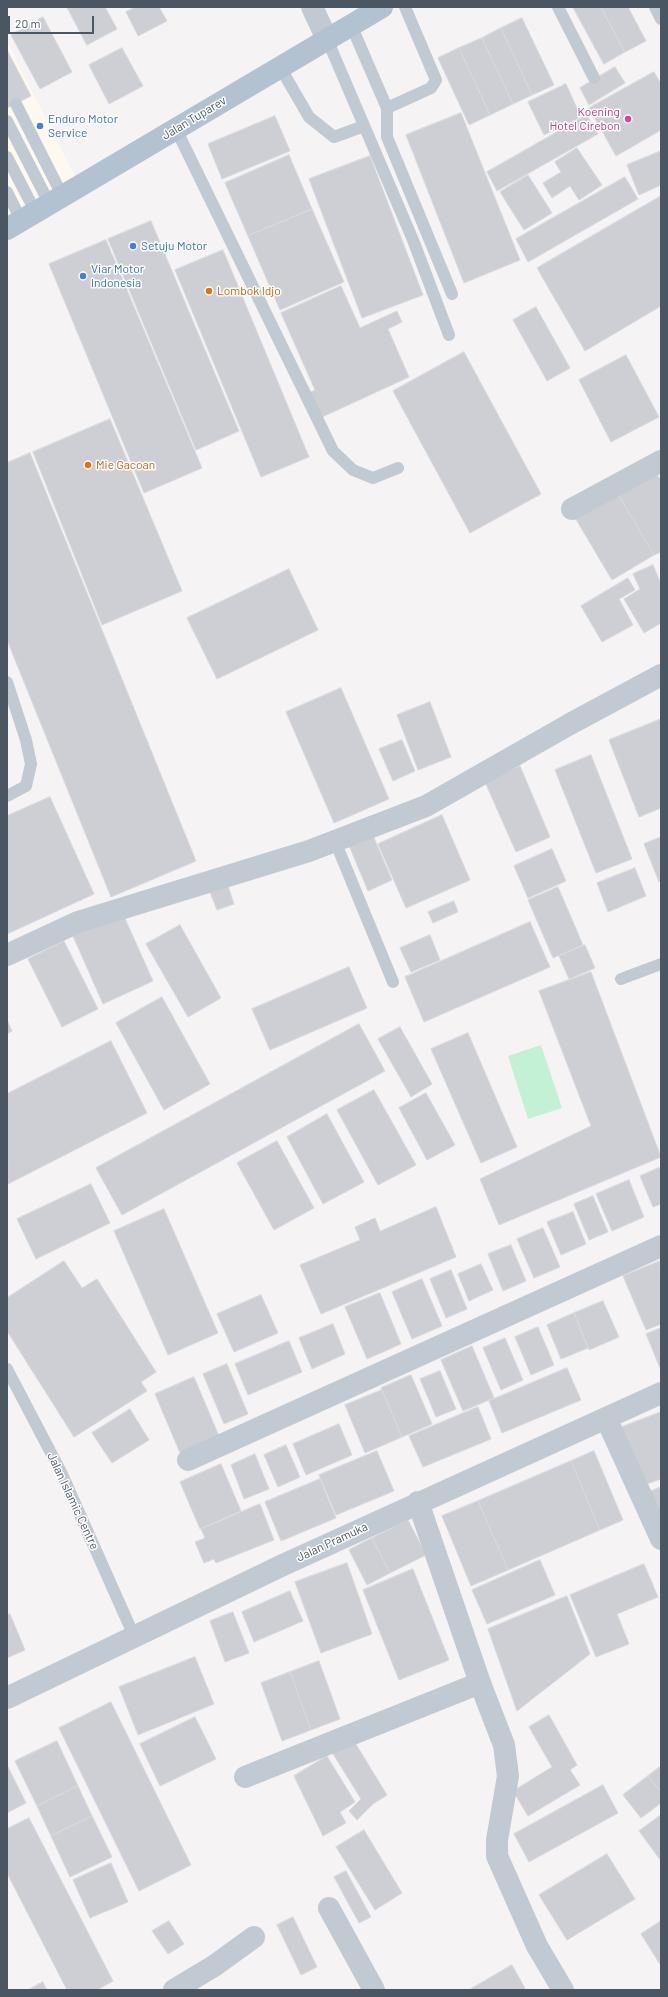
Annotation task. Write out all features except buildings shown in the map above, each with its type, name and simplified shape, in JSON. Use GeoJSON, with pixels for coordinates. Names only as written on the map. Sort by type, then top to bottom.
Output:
{"type":"FeatureCollection","features":[{"type":"Feature","properties":{"kind":"main road","name":"Jalan Tuparev"},"geometry":{"type":"LineString","coordinates":[[27,216],[382,7]]}},
{"type":"Feature","properties":{"kind":"street"},"geometry":{"type":"LineString","coordinates":[[312,7],[327,39]]}},
{"type":"Feature","properties":{"kind":"street"},"geometry":{"type":"LineString","coordinates":[[572,509],[661,461]]}},
{"type":"Feature","properties":{"kind":"street"},"geometry":{"type":"LineString","coordinates":[[7,955],[78,922],[309,851],[426,806],[570,724],[661,675]]}},
{"type":"Feature","properties":{"kind":"street"},"geometry":{"type":"LineString","coordinates":[[188,1460],[661,1246]]}},
{"type":"Feature","properties":{"kind":"street","name":"Jalan Pramuka"},"geometry":{"type":"LineString","coordinates":[[7,1698],[134,1636],[418,1502],[661,1393]]}},
{"type":"Feature","properties":{"kind":"street"},"geometry":{"type":"LineString","coordinates":[[606,1418],[661,1539]]}},
{"type":"Feature","properties":{"kind":"street"},"geometry":{"type":"LineString","coordinates":[[418,1502],[480,1683],[504,1745],[508,1770],[497,1840],[497,1856],[537,1946],[563,1990]]}},
{"type":"Feature","properties":{"kind":"street"},"geometry":{"type":"LineString","coordinates":[[245,1777],[480,1683]]}},
{"type":"Feature","properties":{"kind":"street"},"geometry":{"type":"LineString","coordinates":[[329,1908],[374,1990]]}},
{"type":"Feature","properties":{"kind":"street"},"geometry":{"type":"LineString","coordinates":[[174,1990],[214,1966],[254,1937]]}},
{"type":"Feature","properties":{"kind":"lane"},"geometry":{"type":"LineString","coordinates":[[387,108],[431,88],[436,80],[405,7]]}},
{"type":"Feature","properties":{"kind":"lane"},"geometry":{"type":"LineString","coordinates":[[558,7],[594,78]]}},
{"type":"Feature","properties":{"kind":"lane"},"geometry":{"type":"LineString","coordinates":[[655,7],[661,19]]}},
{"type":"Feature","properties":{"kind":"lane"},"geometry":{"type":"LineString","coordinates":[[351,25],[387,108],[387,137],[452,294]]}},
{"type":"Feature","properties":{"kind":"lane"},"geometry":{"type":"LineString","coordinates":[[327,39],[413,240],[449,335]]}},
{"type":"Feature","properties":{"kind":"lane"},"geometry":{"type":"LineString","coordinates":[[280,67],[309,117],[334,137],[364,126]]}},
{"type":"Feature","properties":{"kind":"lane"},"geometry":{"type":"LineString","coordinates":[[16,104],[27,216]]}},
{"type":"Feature","properties":{"kind":"lane"},"geometry":{"type":"LineString","coordinates":[[7,121],[27,216]]}},
{"type":"Feature","properties":{"kind":"lane"},"geometry":{"type":"LineString","coordinates":[[176,129],[333,450],[353,470],[373,478],[398,468]]}},
{"type":"Feature","properties":{"kind":"lane"},"geometry":{"type":"LineString","coordinates":[[7,156],[27,216]]}},
{"type":"Feature","properties":{"kind":"lane"},"geometry":{"type":"LineString","coordinates":[[7,192],[27,216]]}},
{"type":"Feature","properties":{"kind":"lane"},"geometry":{"type":"LineString","coordinates":[[7,682],[26,740],[31,764],[26,786],[7,796]]}},
{"type":"Feature","properties":{"kind":"lane"},"geometry":{"type":"LineString","coordinates":[[335,840],[393,982]]}},
{"type":"Feature","properties":{"kind":"lane"},"geometry":{"type":"LineString","coordinates":[[621,979],[661,964]]}},
{"type":"Feature","properties":{"kind":"lane","name":"Jalan Islamic Centre"},"geometry":{"type":"LineString","coordinates":[[7,1369],[62,1472],[134,1636]]}},
{"type":"Feature","properties":{"kind":"shaded area"},"geometry":{"type":"Polygon","coordinates":[[[7,42],[75,176],[7,215],[7,42]]]}},
{"type":"Feature","properties":{"kind":"green space"},"geometry":{"type":"Polygon","coordinates":[[[541,1045],[562,1108],[528,1119],[508,1056],[541,1045]]]}},
{"type":"Feature","properties":{"kind":"place","name":"Koening Hotel Cirebon"},"geometry":{"type":"Point","coordinates":[628,119]}},
{"type":"Feature","properties":{"kind":"place","name":"Enduro Motor Service"},"geometry":{"type":"Point","coordinates":[40,126]}},
{"type":"Feature","properties":{"kind":"place","name":"Setuju Motor"},"geometry":{"type":"Point","coordinates":[133,246]}},
{"type":"Feature","properties":{"kind":"place","name":"Viar Motor Indonesia"},"geometry":{"type":"Point","coordinates":[83,276]}},
{"type":"Feature","properties":{"kind":"place","name":"Lombok Idjo"},"geometry":{"type":"Point","coordinates":[209,291]}},
{"type":"Feature","properties":{"kind":"place","name":"Mie Gacoan"},"geometry":{"type":"Point","coordinates":[88,465]}}]}
